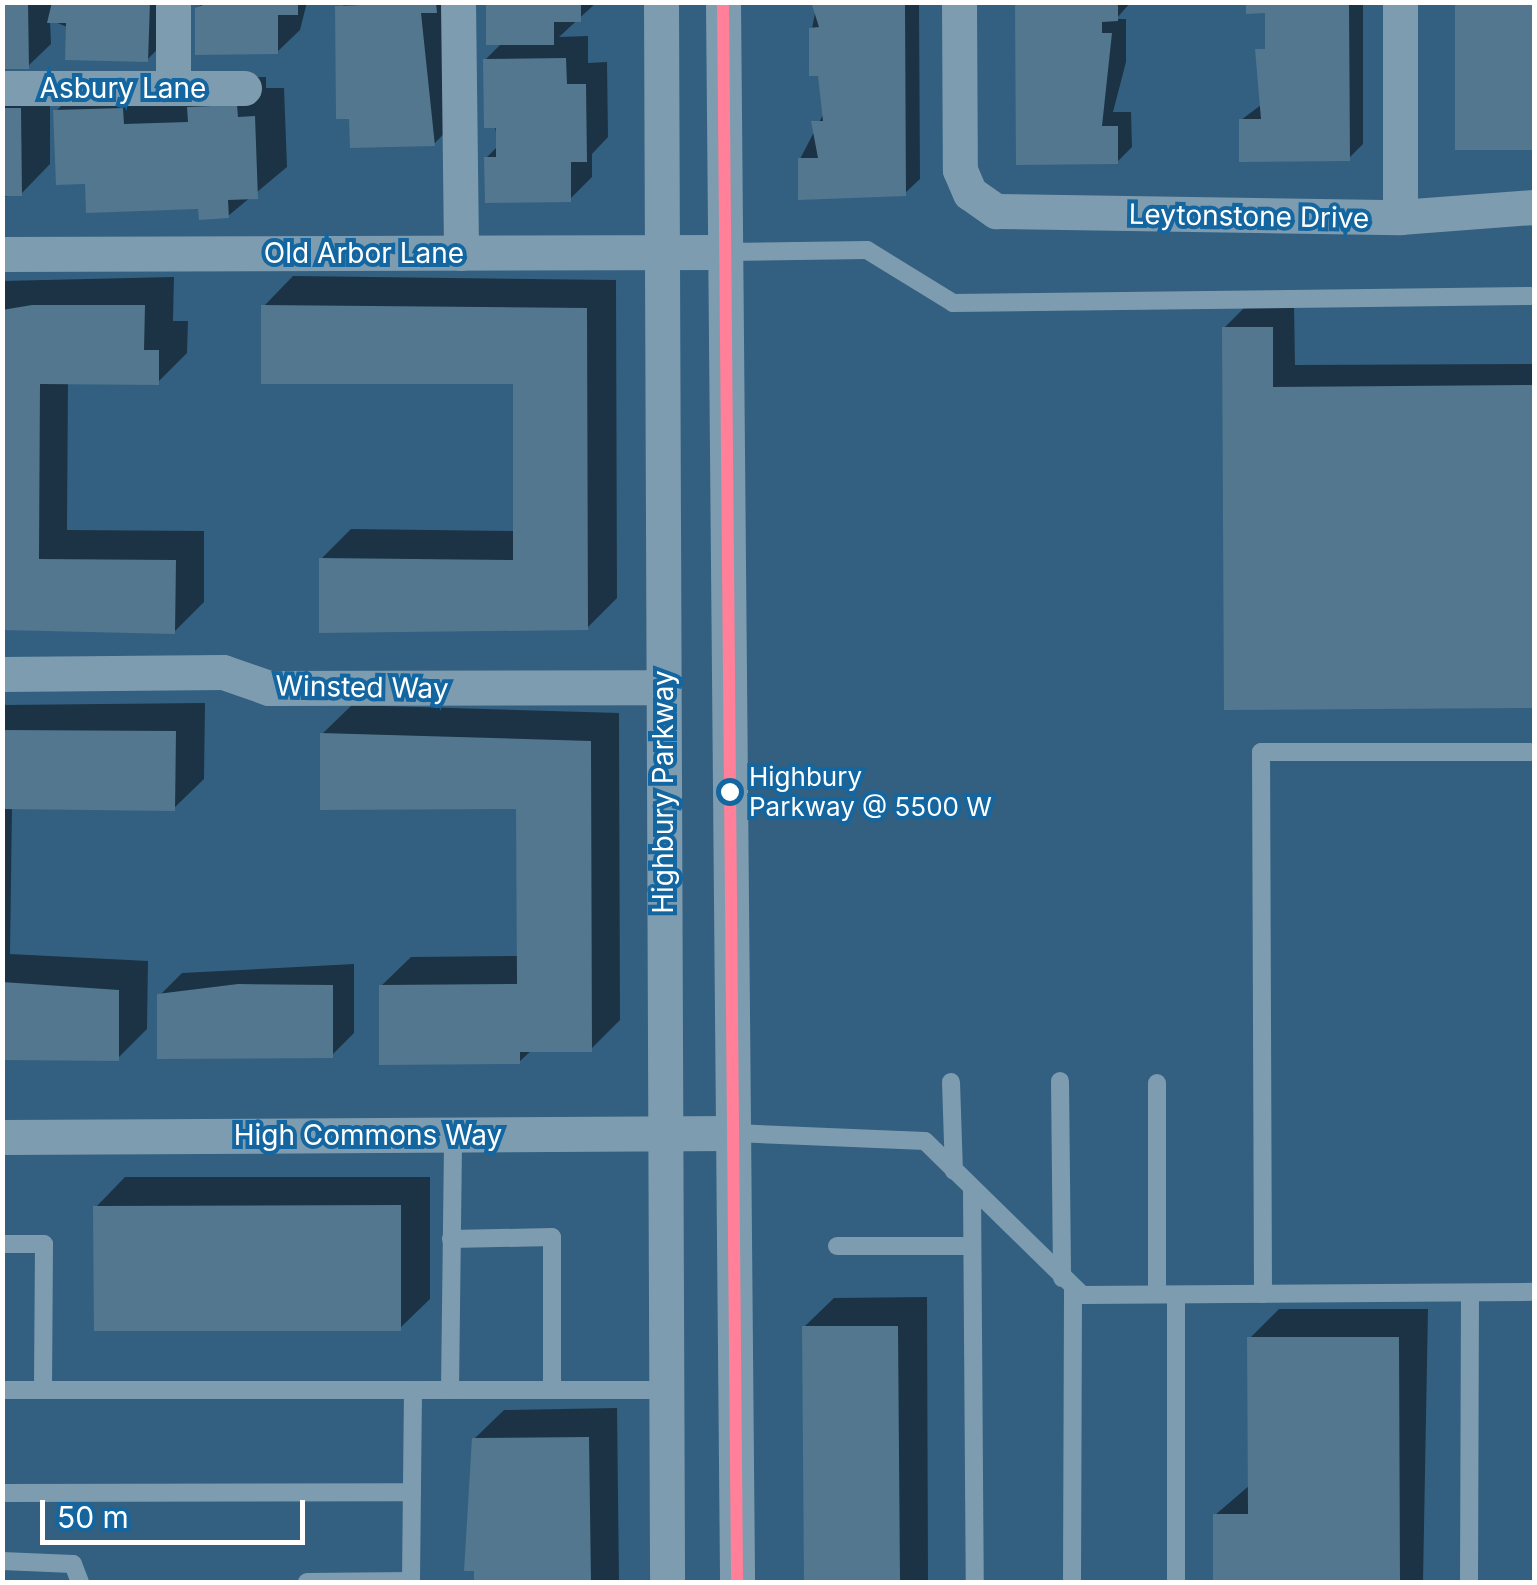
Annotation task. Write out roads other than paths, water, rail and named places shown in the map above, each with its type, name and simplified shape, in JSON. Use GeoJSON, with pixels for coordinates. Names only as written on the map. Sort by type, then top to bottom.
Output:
{"type":"FeatureCollection","features":[{"type":"Feature","properties":{"kind":"street"},"geometry":{"type":"LineString","coordinates":[[173,2],[174,88]]}},
{"type":"Feature","properties":{"kind":"street"},"geometry":{"type":"LineString","coordinates":[[458,2],[461,253]]}},
{"type":"Feature","properties":{"kind":"street","name":"Highbury Parkway"},"geometry":{"type":"LineString","coordinates":[[661,2],[665,253],[667,1582]]}},
{"type":"Feature","properties":{"kind":"street"},"geometry":{"type":"LineString","coordinates":[[723,2],[737,1582]]}},
{"type":"Feature","properties":{"kind":"street","name":"Leytonstone Drive"},"geometry":{"type":"LineString","coordinates":[[959,2],[958,156],[970,193],[1009,213],[1400,217],[1534,207]]}},
{"type":"Feature","properties":{"kind":"street"},"geometry":{"type":"LineString","coordinates":[[1400,2],[1400,217]]}},
{"type":"Feature","properties":{"kind":"street","name":"Asbury Lane"},"geometry":{"type":"LineString","coordinates":[[2,88],[244,88]]}},
{"type":"Feature","properties":{"kind":"street","name":"Old Arbor Lane"},"geometry":{"type":"LineString","coordinates":[[2,254],[726,252]]}},
{"type":"Feature","properties":{"kind":"street","name":"Winsted Way"},"geometry":{"type":"LineString","coordinates":[[2,674],[223,672],[269,688],[663,687]]}},
{"type":"Feature","properties":{"kind":"street","name":"High Commons Way"},"geometry":{"type":"LineString","coordinates":[[2,1137],[734,1133]]}},
{"type":"Feature","properties":{"kind":"lane"},"geometry":{"type":"LineString","coordinates":[[726,252],[867,250],[953,303],[1534,296]]}},
{"type":"Feature","properties":{"kind":"lane"},"geometry":{"type":"LineString","coordinates":[[1263,1294],[1260,752],[1534,752]]}},
{"type":"Feature","properties":{"kind":"lane"},"geometry":{"type":"LineString","coordinates":[[1060,1081],[1072,1582]]}},
{"type":"Feature","properties":{"kind":"lane"},"geometry":{"type":"LineString","coordinates":[[951,1082],[954,1171]]}},
{"type":"Feature","properties":{"kind":"lane"},"geometry":{"type":"LineString","coordinates":[[1157,1083],[1176,1582]]}},
{"type":"Feature","properties":{"kind":"lane"},"geometry":{"type":"LineString","coordinates":[[734,1133],[925,1141],[1067,1283],[1167,1295],[1534,1292]]}},
{"type":"Feature","properties":{"kind":"lane"},"geometry":{"type":"LineString","coordinates":[[450,1390],[452,1134]]}},
{"type":"Feature","properties":{"kind":"lane"},"geometry":{"type":"LineString","coordinates":[[972,1189],[975,1582]]}},
{"type":"Feature","properties":{"kind":"lane"},"geometry":{"type":"LineString","coordinates":[[452,1239],[552,1237],[552,1390]]}},
{"type":"Feature","properties":{"kind":"lane"},"geometry":{"type":"LineString","coordinates":[[2,1244],[44,1244],[43,1390]]}},
{"type":"Feature","properties":{"kind":"lane"},"geometry":{"type":"LineString","coordinates":[[837,1246],[972,1246]]}},
{"type":"Feature","properties":{"kind":"lane"},"geometry":{"type":"LineString","coordinates":[[1468,1582],[1470,1292]]}},
{"type":"Feature","properties":{"kind":"lane"},"geometry":{"type":"LineString","coordinates":[[2,1390],[665,1390]]}},
{"type":"Feature","properties":{"kind":"lane"},"geometry":{"type":"LineString","coordinates":[[307,1582],[411,1581],[413,1390]]}},
{"type":"Feature","properties":{"kind":"lane"},"geometry":{"type":"LineString","coordinates":[[2,1493],[412,1492]]}},
{"type":"Feature","properties":{"kind":"lane"},"geometry":{"type":"LineString","coordinates":[[2,1561],[73,1564],[80,1582]]}},
{"type":"Feature","properties":{"kind":"place","name":"Highbury Parkway @ 5500 W"},"geometry":{"type":"Point","coordinates":[730,792]}}]}
